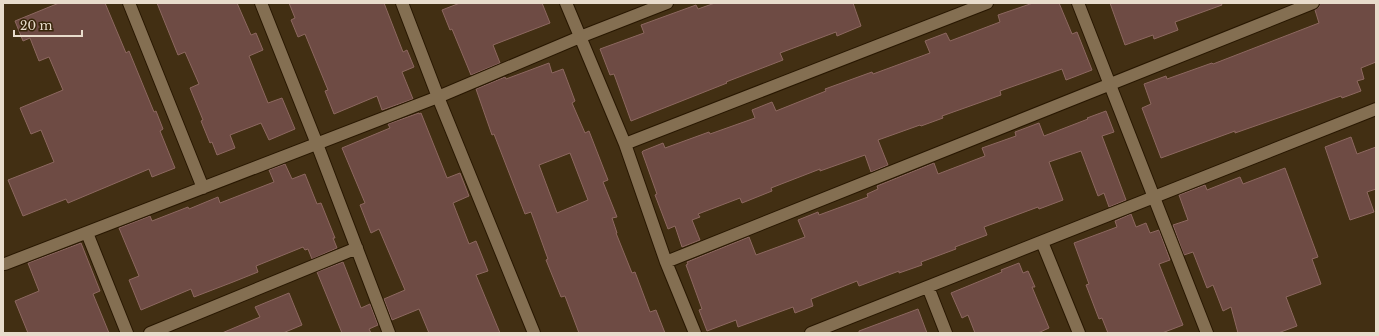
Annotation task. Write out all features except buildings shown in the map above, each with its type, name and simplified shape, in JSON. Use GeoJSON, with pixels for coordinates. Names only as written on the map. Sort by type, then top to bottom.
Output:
{"type":"FeatureCollection","features":[{"type":"Feature","properties":{"kind":"street"},"geometry":{"type":"LineString","coordinates":[[129,3],[203,188]]}},
{"type":"Feature","properties":{"kind":"street"},"geometry":{"type":"LineString","coordinates":[[261,3],[317,144],[389,333]]}},
{"type":"Feature","properties":{"kind":"street"},"geometry":{"type":"LineString","coordinates":[[402,3],[438,97],[534,333]]}},
{"type":"Feature","properties":{"kind":"street"},"geometry":{"type":"LineString","coordinates":[[566,3],[625,144],[666,262],[695,333]]}},
{"type":"Feature","properties":{"kind":"street"},"geometry":{"type":"LineString","coordinates":[[5,264],[438,97],[580,37],[667,3]]}},
{"type":"Feature","properties":{"kind":"street"},"geometry":{"type":"LineString","coordinates":[[625,144],[987,3]]}},
{"type":"Feature","properties":{"kind":"street"},"geometry":{"type":"LineString","coordinates":[[1078,3],[1207,333]]}},
{"type":"Feature","properties":{"kind":"street"},"geometry":{"type":"LineString","coordinates":[[666,262],[1313,3]]}},
{"type":"Feature","properties":{"kind":"street"},"geometry":{"type":"LineString","coordinates":[[813,333],[1376,109]]}},
{"type":"Feature","properties":{"kind":"street"},"geometry":{"type":"LineString","coordinates":[[87,233],[126,333]]}},
{"type":"Feature","properties":{"kind":"street"},"geometry":{"type":"LineString","coordinates":[[1042,242],[1079,333]]}},
{"type":"Feature","properties":{"kind":"street"},"geometry":{"type":"LineString","coordinates":[[150,333],[357,248]]}},
{"type":"Feature","properties":{"kind":"street"},"geometry":{"type":"LineString","coordinates":[[928,287],[946,333]]}}]}
